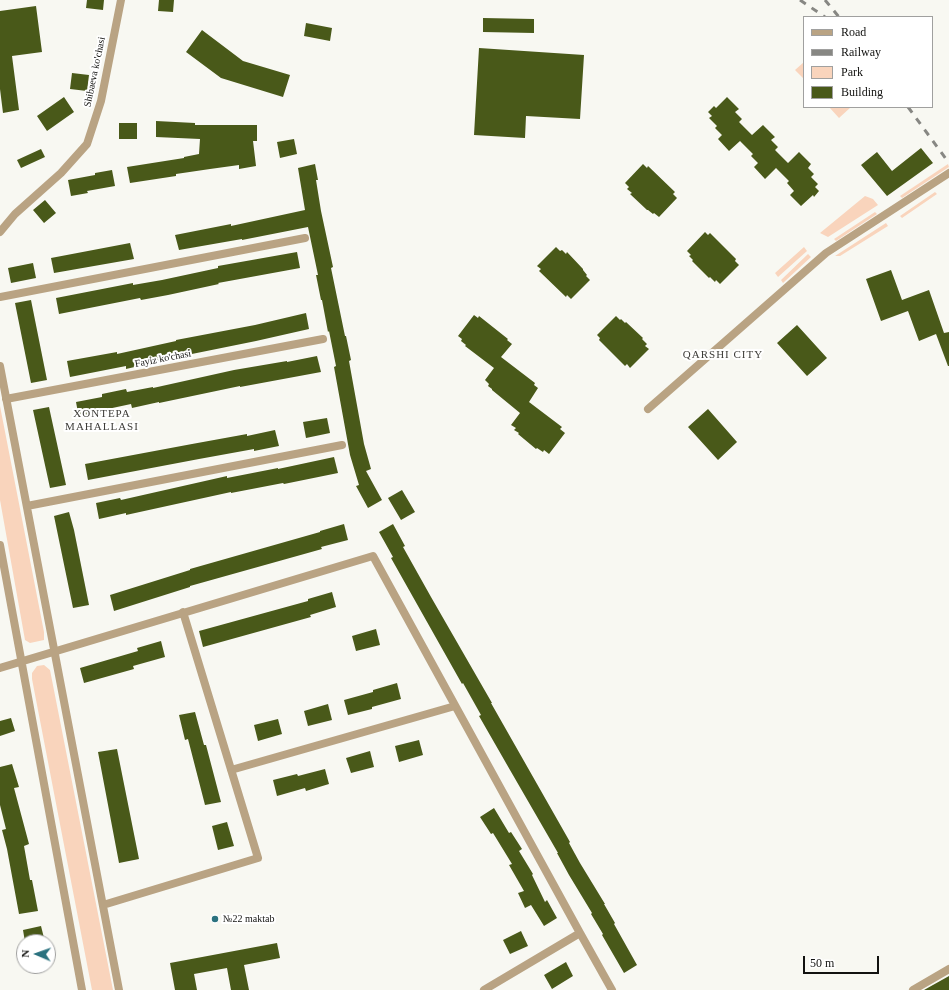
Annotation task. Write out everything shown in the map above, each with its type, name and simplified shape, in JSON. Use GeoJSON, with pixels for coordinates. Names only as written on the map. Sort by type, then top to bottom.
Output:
{"type":"FeatureCollection","features":[{"type":"Feature","properties":{"kind":"street","name":"Shibaeva ko'chasi"},"geometry":{"type":"LineString","coordinates":[[0,232],[15,214],[61,173],[87,144],[100,101],[121,0]]}},
{"type":"Feature","properties":{"kind":"street"},"geometry":{"type":"LineString","coordinates":[[648,409],[826,254],[949,173]]}},
{"type":"Feature","properties":{"kind":"street"},"geometry":{"type":"LineString","coordinates":[[0,297],[305,238]]}},
{"type":"Feature","properties":{"kind":"street","name":"Fayiz ko'chasi"},"geometry":{"type":"LineString","coordinates":[[6,399],[323,339]]}},
{"type":"Feature","properties":{"kind":"street"},"geometry":{"type":"LineString","coordinates":[[0,366],[119,990]]}},
{"type":"Feature","properties":{"kind":"street"},"geometry":{"type":"LineString","coordinates":[[27,506],[342,445]]}},
{"type":"Feature","properties":{"kind":"street"},"geometry":{"type":"LineString","coordinates":[[0,545],[82,990]]}},
{"type":"Feature","properties":{"kind":"street"},"geometry":{"type":"LineString","coordinates":[[0,668],[373,556],[612,990]]}},
{"type":"Feature","properties":{"kind":"street"},"geometry":{"type":"LineString","coordinates":[[103,906],[258,858],[183,612]]}},
{"type":"Feature","properties":{"kind":"street"},"geometry":{"type":"LineString","coordinates":[[231,770],[455,706]]}},
{"type":"Feature","properties":{"kind":"street"},"geometry":{"type":"LineString","coordinates":[[484,990],[580,933]]}},
{"type":"Feature","properties":{"kind":"street"},"geometry":{"type":"LineString","coordinates":[[914,990],[949,969]]}},
{"type":"Feature","properties":{"kind":"green space"},"geometry":{"type":"Polygon","coordinates":[[[803,63],[803,78],[795,70],[803,63]]]}},
{"type":"Feature","properties":{"kind":"green space"},"geometry":{"type":"Polygon","coordinates":[[[830,108],[850,108],[839,118],[830,108]]]}},
{"type":"Feature","properties":{"kind":"green space"},"geometry":{"type":"Polygon","coordinates":[[[948,164],[949,167],[902,198],[900,196],[948,164]]]}},
{"type":"Feature","properties":{"kind":"green space"},"geometry":{"type":"Polygon","coordinates":[[[935,192],[937,194],[902,218],[900,216],[935,192]]]}},
{"type":"Feature","properties":{"kind":"green space"},"geometry":{"type":"Polygon","coordinates":[[[865,196],[873,199],[878,205],[828,237],[820,233],[865,196]]]}},
{"type":"Feature","properties":{"kind":"green space"},"geometry":{"type":"Polygon","coordinates":[[[875,212],[877,214],[836,241],[834,239],[875,212]]]}},
{"type":"Feature","properties":{"kind":"green space"},"geometry":{"type":"Polygon","coordinates":[[[886,223],[888,226],[840,256],[835,256],[886,223]]]}},
{"type":"Feature","properties":{"kind":"green space"},"geometry":{"type":"Polygon","coordinates":[[[804,247],[807,251],[778,277],[775,273],[804,247]]]}},
{"type":"Feature","properties":{"kind":"green space"},"geometry":{"type":"Polygon","coordinates":[[[808,254],[811,257],[783,283],[781,280],[808,254]]]}},
{"type":"Feature","properties":{"kind":"green space"},"geometry":{"type":"Polygon","coordinates":[[[0,406],[44,632],[44,640],[30,643],[25,640],[0,500],[0,406]]]}},
{"type":"Feature","properties":{"kind":"green space"},"geometry":{"type":"Polygon","coordinates":[[[44,665],[50,670],[113,990],[92,990],[32,679],[32,673],[37,666],[44,665]]]}},
{"type":"Feature","properties":{"kind":"building"},"geometry":{"type":"Polygon","coordinates":[[[87,0],[104,0],[103,10],[86,8],[87,0]]]}},
{"type":"Feature","properties":{"kind":"building"},"geometry":{"type":"Polygon","coordinates":[[[159,0],[174,0],[173,12],[158,11],[159,0]]]}},
{"type":"Feature","properties":{"kind":"building"},"geometry":{"type":"Polygon","coordinates":[[[36,6],[42,52],[12,56],[19,110],[3,113],[0,89],[0,11],[36,6]]]}},
{"type":"Feature","properties":{"kind":"building"},"geometry":{"type":"Polygon","coordinates":[[[483,18],[534,19],[534,33],[483,32],[483,18]]]}},
{"type":"Feature","properties":{"kind":"building"},"geometry":{"type":"Polygon","coordinates":[[[306,23],[332,28],[330,41],[304,36],[306,23]]]}},
{"type":"Feature","properties":{"kind":"building"},"geometry":{"type":"Polygon","coordinates":[[[202,30],[243,61],[290,75],[283,97],[221,78],[186,52],[202,30]]]}},
{"type":"Feature","properties":{"kind":"building"},"geometry":{"type":"Polygon","coordinates":[[[479,48],[584,55],[580,119],[526,116],[525,138],[474,135],[479,48]]]}},
{"type":"Feature","properties":{"kind":"building"},"geometry":{"type":"Polygon","coordinates":[[[72,73],[89,75],[87,91],[70,89],[72,73]]]}},
{"type":"Feature","properties":{"kind":"building"},"geometry":{"type":"Polygon","coordinates":[[[64,97],[74,112],[47,131],[37,116],[64,97]]]}},
{"type":"Feature","properties":{"kind":"building"},"geometry":{"type":"Polygon","coordinates":[[[727,97],[739,109],[735,112],[742,119],[739,122],[752,135],[763,125],[775,137],[771,140],[778,147],[775,150],[788,163],[799,152],[811,164],[808,168],[814,174],[811,177],[818,184],[815,187],[819,191],[814,197],[813,195],[801,206],[790,195],[794,191],[787,183],[789,181],[776,168],[765,179],[754,167],[758,163],[751,156],[753,154],[740,141],[729,151],[718,139],[722,135],[715,128],[717,126],[709,118],[712,116],[708,112],[714,106],[716,108],[727,97]]]}},
{"type":"Feature","properties":{"kind":"building"},"geometry":{"type":"Polygon","coordinates":[[[156,121],[195,123],[195,125],[257,125],[257,141],[253,141],[256,166],[239,169],[239,165],[176,174],[176,176],[130,183],[127,167],[184,158],[199,154],[200,139],[156,137],[156,121]]]}},
{"type":"Feature","properties":{"kind":"building"},"geometry":{"type":"Polygon","coordinates":[[[119,123],[137,123],[137,139],[119,139],[119,123]]]}},
{"type":"Feature","properties":{"kind":"building"},"geometry":{"type":"Polygon","coordinates":[[[294,139],[297,154],[280,158],[277,142],[294,139]]]}},
{"type":"Feature","properties":{"kind":"building"},"geometry":{"type":"Polygon","coordinates":[[[921,148],[933,163],[887,196],[861,165],[877,152],[892,171],[921,148]]]}},
{"type":"Feature","properties":{"kind":"building"},"geometry":{"type":"Polygon","coordinates":[[[41,149],[45,157],[21,168],[17,160],[41,149]]]}},
{"type":"Feature","properties":{"kind":"building"},"geometry":{"type":"Polygon","coordinates":[[[315,164],[321,211],[333,267],[331,268],[351,360],[349,361],[364,444],[371,469],[366,471],[382,500],[368,508],[356,486],[359,485],[350,455],[334,367],[336,366],[321,300],[316,275],[318,275],[308,227],[242,240],[179,250],[175,235],[231,224],[231,226],[305,210],[298,168],[315,164]]]}},
{"type":"Feature","properties":{"kind":"building"},"geometry":{"type":"Polygon","coordinates":[[[643,164],[647,168],[648,166],[675,192],[673,194],[677,198],[659,217],[647,210],[630,194],[632,193],[627,189],[629,187],[625,183],[643,164]]]}},
{"type":"Feature","properties":{"kind":"building"},"geometry":{"type":"Polygon","coordinates":[[[112,170],[115,186],[87,191],[88,193],[71,196],[68,180],[112,170]]]}},
{"type":"Feature","properties":{"kind":"building"},"geometry":{"type":"Polygon","coordinates":[[[45,200],[56,213],[44,223],[33,210],[45,200]]]}},
{"type":"Feature","properties":{"kind":"building"},"geometry":{"type":"Polygon","coordinates":[[[705,232],[708,235],[710,233],[736,259],[735,261],[739,265],[720,284],[716,280],[715,282],[710,277],[709,278],[692,261],[693,260],[689,256],[691,255],[687,251],[705,232]]]}},
{"type":"Feature","properties":{"kind":"building"},"geometry":{"type":"Polygon","coordinates":[[[130,243],[134,259],[54,273],[51,258],[130,243]]]}},
{"type":"Feature","properties":{"kind":"building"},"geometry":{"type":"Polygon","coordinates":[[[556,247],[566,254],[567,252],[583,269],[587,275],[586,276],[590,280],[571,299],[567,295],[566,297],[539,271],[541,269],[537,266],[556,247]]]}},
{"type":"Feature","properties":{"kind":"building"},"geometry":{"type":"Polygon","coordinates":[[[297,252],[300,268],[218,283],[219,284],[168,295],[141,300],[140,298],[59,314],[56,298],[133,283],[133,285],[162,280],[218,268],[218,266],[297,252]]]}},
{"type":"Feature","properties":{"kind":"building"},"geometry":{"type":"Polygon","coordinates":[[[33,263],[36,278],[11,283],[8,268],[33,263]]]}},
{"type":"Feature","properties":{"kind":"building"},"geometry":{"type":"Polygon","coordinates":[[[891,270],[902,300],[929,290],[944,333],[949,332],[949,366],[936,334],[919,341],[908,311],[881,321],[866,279],[891,270]]]}},
{"type":"Feature","properties":{"kind":"building"},"geometry":{"type":"Polygon","coordinates":[[[31,300],[47,380],[31,383],[15,303],[31,300]]]}},
{"type":"Feature","properties":{"kind":"building"},"geometry":{"type":"Polygon","coordinates":[[[306,313],[309,329],[126,369],[126,366],[70,377],[67,361],[117,352],[117,354],[306,313]]]}},
{"type":"Feature","properties":{"kind":"building"},"geometry":{"type":"Polygon","coordinates":[[[474,315],[478,318],[479,316],[508,339],[507,340],[512,344],[501,357],[535,383],[534,385],[538,388],[529,402],[562,427],[560,429],[565,433],[549,454],[544,450],[543,452],[537,448],[536,449],[514,430],[516,428],[511,425],[520,413],[492,390],[485,380],[494,368],[465,346],[466,345],[461,341],[462,339],[458,336],[474,315]]]}},
{"type":"Feature","properties":{"kind":"building"},"geometry":{"type":"Polygon","coordinates":[[[616,316],[625,323],[626,322],[643,338],[642,339],[647,344],[645,346],[649,349],[630,368],[627,364],[625,366],[599,340],[600,338],[597,335],[616,316]]]}},
{"type":"Feature","properties":{"kind":"building"},"geometry":{"type":"Polygon","coordinates":[[[797,325],[827,358],[807,376],[777,343],[797,325]]]}},
{"type":"Feature","properties":{"kind":"building"},"geometry":{"type":"Polygon","coordinates":[[[317,356],[321,372],[240,386],[132,408],[131,404],[103,410],[104,413],[79,418],[76,402],[102,397],[102,394],[126,389],[127,392],[153,388],[234,370],[317,356]]]}},
{"type":"Feature","properties":{"kind":"building"},"geometry":{"type":"Polygon","coordinates":[[[49,407],[66,485],[50,488],[33,410],[49,407]]]}},
{"type":"Feature","properties":{"kind":"building"},"geometry":{"type":"Polygon","coordinates":[[[708,409],[737,442],[718,460],[688,427],[708,409]]]}},
{"type":"Feature","properties":{"kind":"building"},"geometry":{"type":"Polygon","coordinates":[[[327,418],[330,433],[306,438],[303,422],[327,418]]]}},
{"type":"Feature","properties":{"kind":"building"},"geometry":{"type":"Polygon","coordinates":[[[275,430],[279,446],[254,451],[254,449],[88,480],[85,464],[275,430]]]}},
{"type":"Feature","properties":{"kind":"building"},"geometry":{"type":"Polygon","coordinates":[[[334,457],[338,473],[284,484],[231,492],[126,515],[126,513],[99,519],[96,503],[120,498],[121,500],[227,476],[227,478],[278,469],[334,457]]]}},
{"type":"Feature","properties":{"kind":"building"},"geometry":{"type":"Polygon","coordinates":[[[402,490],[415,512],[401,520],[388,498],[402,490]]]}},
{"type":"Feature","properties":{"kind":"building"},"geometry":{"type":"Polygon","coordinates":[[[69,512],[89,605],[73,608],[54,516],[69,512]]]}},
{"type":"Feature","properties":{"kind":"building"},"geometry":{"type":"Polygon","coordinates":[[[344,524],[348,540],[321,547],[322,549],[190,586],[114,611],[110,595],[190,569],[344,524]]]}},
{"type":"Feature","properties":{"kind":"building"},"geometry":{"type":"Polygon","coordinates":[[[393,524],[405,546],[403,547],[570,842],[569,843],[580,863],[605,904],[615,923],[614,924],[637,965],[624,973],[602,935],[603,934],[591,914],[592,913],[479,716],[481,715],[391,558],[393,557],[379,532],[393,524]]]}},
{"type":"Feature","properties":{"kind":"building"},"geometry":{"type":"Polygon","coordinates":[[[332,592],[336,607],[310,615],[311,617],[203,647],[199,631],[308,601],[308,599],[332,592]]]}},
{"type":"Feature","properties":{"kind":"building"},"geometry":{"type":"Polygon","coordinates":[[[376,629],[380,645],[356,651],[352,636],[376,629]]]}},
{"type":"Feature","properties":{"kind":"building"},"geometry":{"type":"Polygon","coordinates":[[[161,641],[165,657],[133,666],[134,669],[84,683],[80,668],[138,651],[137,648],[161,641]]]}},
{"type":"Feature","properties":{"kind":"building"},"geometry":{"type":"Polygon","coordinates":[[[397,683],[401,699],[348,715],[344,700],[373,692],[373,690],[397,683]]]}},
{"type":"Feature","properties":{"kind":"building"},"geometry":{"type":"Polygon","coordinates":[[[328,704],[332,720],[308,726],[304,711],[328,704]]]}},
{"type":"Feature","properties":{"kind":"building"},"geometry":{"type":"Polygon","coordinates":[[[195,712],[204,745],[206,745],[221,802],[205,805],[188,739],[185,740],[179,715],[195,712]]]}},
{"type":"Feature","properties":{"kind":"building"},"geometry":{"type":"Polygon","coordinates":[[[11,718],[15,731],[0,736],[0,721],[11,718]]]}},
{"type":"Feature","properties":{"kind":"building"},"geometry":{"type":"Polygon","coordinates":[[[278,719],[282,734],[258,741],[254,725],[278,719]]]}},
{"type":"Feature","properties":{"kind":"building"},"geometry":{"type":"Polygon","coordinates":[[[419,740],[423,755],[399,762],[395,746],[419,740]]]}},
{"type":"Feature","properties":{"kind":"building"},"geometry":{"type":"Polygon","coordinates":[[[117,749],[139,859],[119,863],[98,752],[117,749]]]}},
{"type":"Feature","properties":{"kind":"building"},"geometry":{"type":"Polygon","coordinates":[[[370,751],[374,767],[351,773],[346,758],[370,751]]]}},
{"type":"Feature","properties":{"kind":"building"},"geometry":{"type":"Polygon","coordinates":[[[12,764],[19,787],[14,788],[29,844],[24,846],[30,880],[32,880],[38,911],[19,914],[2,830],[6,829],[0,805],[0,767],[12,764]]]}},
{"type":"Feature","properties":{"kind":"building"},"geometry":{"type":"Polygon","coordinates":[[[325,769],[329,784],[306,791],[305,788],[277,796],[273,780],[297,774],[298,776],[325,769]]]}},
{"type":"Feature","properties":{"kind":"building"},"geometry":{"type":"Polygon","coordinates":[[[494,808],[509,833],[511,832],[522,849],[519,851],[533,874],[532,875],[545,902],[547,900],[557,918],[544,926],[531,905],[525,908],[518,893],[524,891],[509,865],[512,864],[493,833],[491,834],[480,817],[494,808]]]}},
{"type":"Feature","properties":{"kind":"building"},"geometry":{"type":"Polygon","coordinates":[[[227,822],[234,846],[218,850],[212,826],[227,822]]]}},
{"type":"Feature","properties":{"kind":"building"},"geometry":{"type":"Polygon","coordinates":[[[41,926],[43,934],[24,934],[23,930],[41,926]]]}},
{"type":"Feature","properties":{"kind":"building"},"geometry":{"type":"Polygon","coordinates":[[[521,931],[528,946],[510,954],[503,940],[521,931]]]}},
{"type":"Feature","properties":{"kind":"building"},"geometry":{"type":"Polygon","coordinates":[[[277,943],[280,958],[244,965],[249,990],[231,990],[227,968],[194,974],[197,990],[175,990],[170,963],[277,943]]]}},
{"type":"Feature","properties":{"kind":"building"},"geometry":{"type":"Polygon","coordinates":[[[566,962],[573,976],[552,989],[544,975],[566,962]]]}},
{"type":"Feature","properties":{"kind":"building"},"geometry":{"type":"Polygon","coordinates":[[[949,976],[949,990],[924,990],[949,976]]]}},
{"type":"Feature","properties":{"kind":"railway"},"geometry":{"type":"LineString","coordinates":[[800,0],[824,16]]}},
{"type":"Feature","properties":{"kind":"railway"},"geometry":{"type":"LineString","coordinates":[[825,0],[838,16]]}},
{"type":"Feature","properties":{"kind":"railway"},"geometry":{"type":"LineString","coordinates":[[909,108],[949,163]]}},
{"type":"Feature","properties":{"kind":"place","name":"№22 maktab"},"geometry":{"type":"Point","coordinates":[215,919]}},
{"type":"Feature","properties":{"kind":"district","name":"QARSHI CITY"},"geometry":{"type":"Point","coordinates":[723,355]}},
{"type":"Feature","properties":{"kind":"district","name":"XONTEPA MAHALLASI"},"geometry":{"type":"Point","coordinates":[102,420]}}]}
